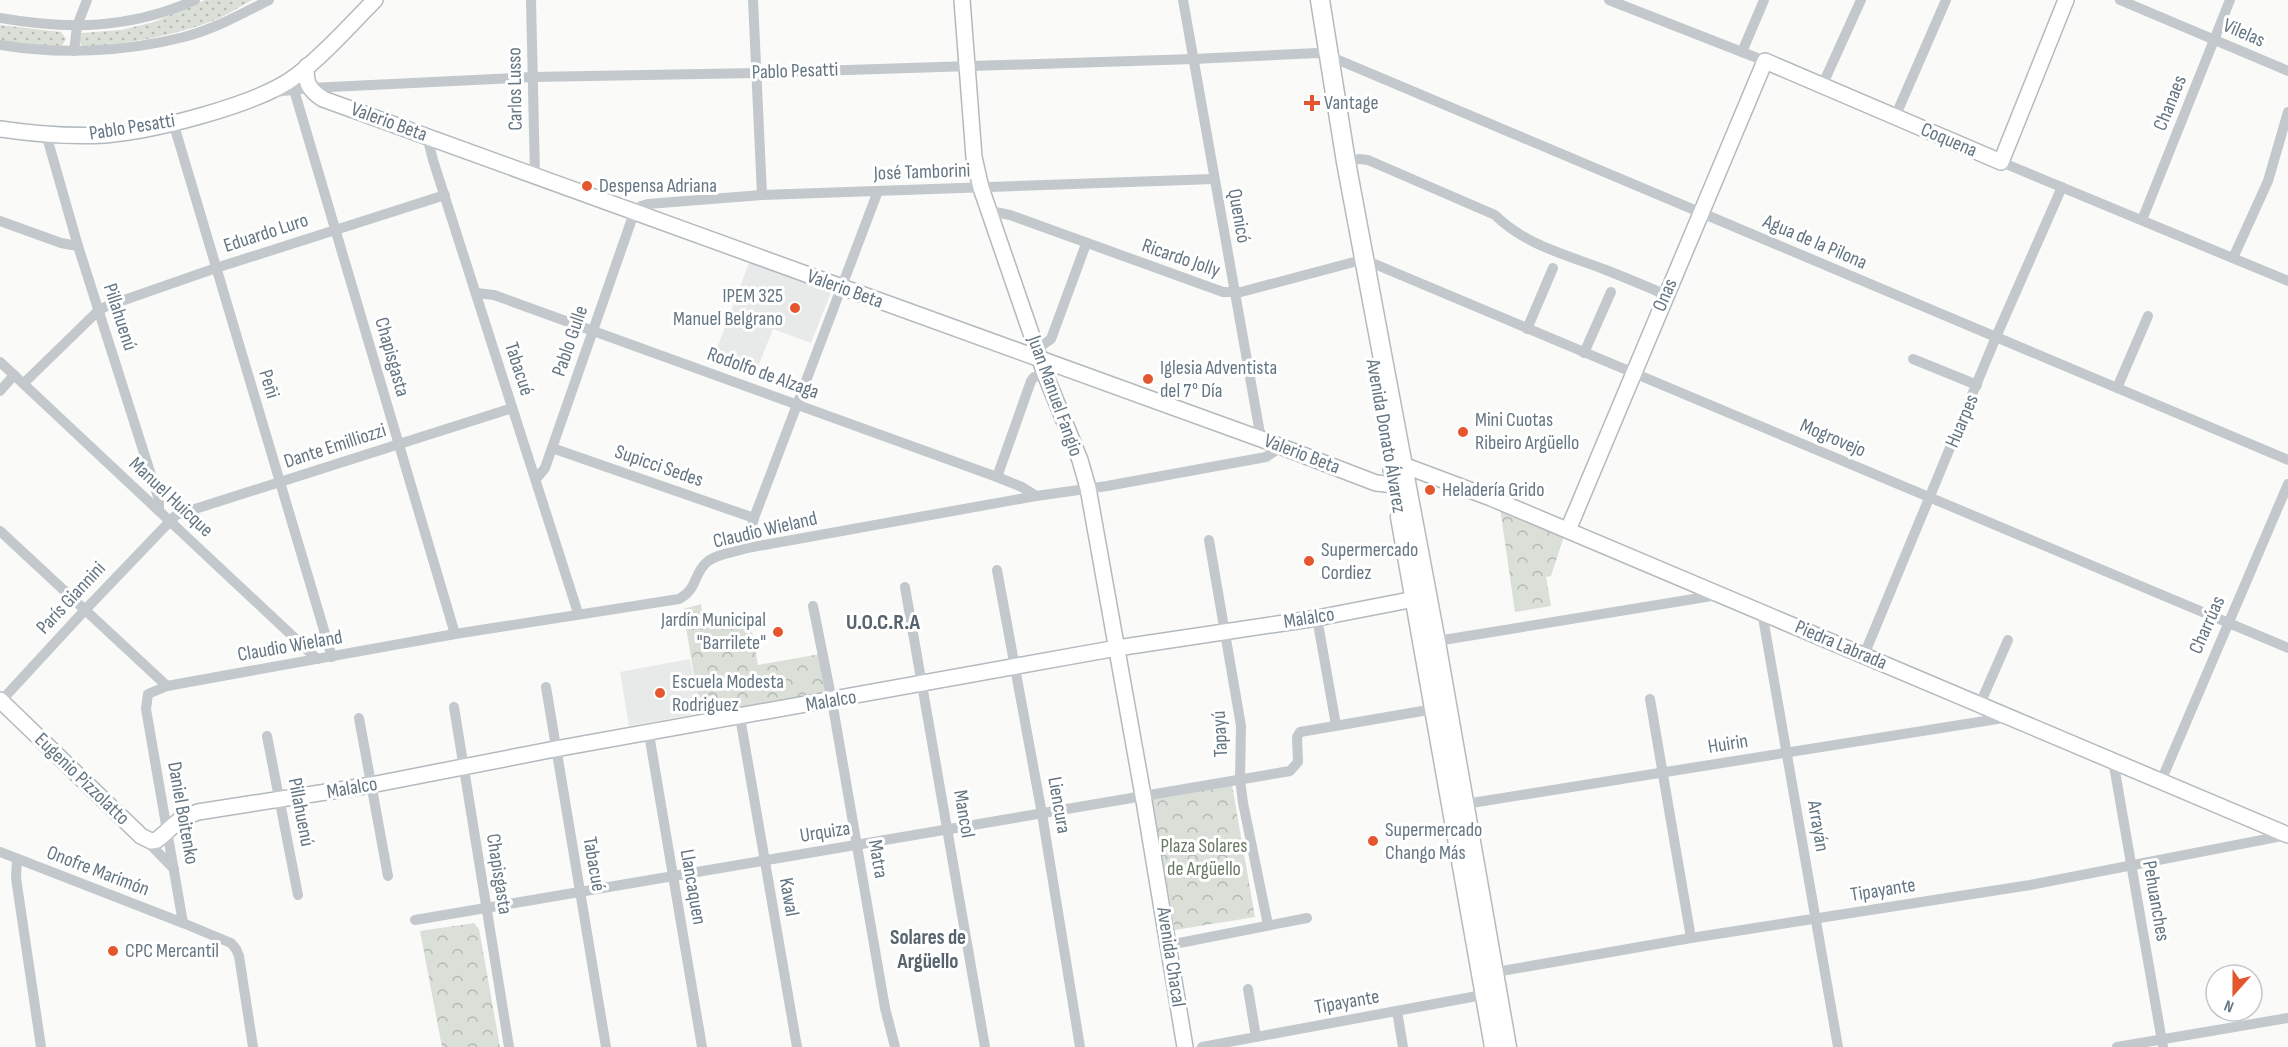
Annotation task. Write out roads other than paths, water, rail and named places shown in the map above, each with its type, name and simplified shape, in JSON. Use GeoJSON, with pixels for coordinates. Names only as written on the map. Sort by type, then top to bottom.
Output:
{"type":"FeatureCollection","features":[{"type":"Feature","properties":{"kind":"main road","name":"Pablo Pesatti"},"geometry":{"type":"LineString","coordinates":[[0,129],[46,134],[107,134],[208,114],[288,81],[307,66],[375,0]]}},
{"type":"Feature","properties":{"kind":"main road","name":"Juan Manuel Fangio"},"geometry":{"type":"LineString","coordinates":[[962,0],[974,157],[981,188],[1041,361],[1080,460],[1088,488],[1144,795]]}},
{"type":"Feature","properties":{"kind":"main road","name":"Avenida Donato Álvarez"},"geometry":{"type":"LineString","coordinates":[[1308,0],[1323,54],[1346,162],[1359,262]]}},
{"type":"Feature","properties":{"kind":"main road","name":"Avenida Donato Álvarez"},"geometry":{"type":"LineString","coordinates":[[1320,0],[1323,54],[1359,262],[1492,993],[1507,1047]]}},
{"type":"Feature","properties":{"kind":"main road"},"geometry":{"type":"LineString","coordinates":[[2001,162],[2066,0]]}},
{"type":"Feature","properties":{"kind":"main road","name":"Coquena"},"geometry":{"type":"LineString","coordinates":[[1765,61],[2001,162]]}},
{"type":"Feature","properties":{"kind":"main road","name":"Onas"},"geometry":{"type":"LineString","coordinates":[[1568,530],[1765,61]]}},
{"type":"Feature","properties":{"kind":"main road"},"geometry":{"type":"LineString","coordinates":[[307,66],[306,80],[310,88]]}},
{"type":"Feature","properties":{"kind":"main road","name":"Valerio Beta"},"geometry":{"type":"LineString","coordinates":[[310,88],[323,99],[1041,361],[1261,438],[1376,483],[1399,475]]}},
{"type":"Feature","properties":{"kind":"main road","name":"Piedra Labrada"},"geometry":{"type":"LineString","coordinates":[[1399,475],[1491,498],[2288,835]]}},
{"type":"Feature","properties":{"kind":"main road","name":"Malalco"},"geometry":{"type":"LineString","coordinates":[[167,829],[182,818],[198,812],[371,785],[555,749],[649,734],[1116,648],[1317,618],[1421,598]]}},
{"type":"Feature","properties":{"kind":"main road","name":"Avenida Donato Álvarez"},"geometry":{"type":"LineString","coordinates":[[1429,642],[1434,709],[1458,806]]}},
{"type":"Feature","properties":{"kind":"main road","name":"Eugenio Pizzolatto"},"geometry":{"type":"LineString","coordinates":[[0,701],[141,836],[151,841],[157,840],[167,829]]}},
{"type":"Feature","properties":{"kind":"main road","name":"Avenida Chacal"},"geometry":{"type":"LineString","coordinates":[[1144,795],[1185,1047]]}},
{"type":"Feature","properties":{"kind":"main road","name":"Avenida Donato Álvarez"},"geometry":{"type":"LineString","coordinates":[[1492,993],[1494,1047]]}},
{"type":"Feature","properties":{"kind":"street"},"geometry":{"type":"LineString","coordinates":[[74,51],[77,26],[87,0]]}},
{"type":"Feature","properties":{"kind":"street"},"geometry":{"type":"LineString","coordinates":[[0,18],[57,26],[77,26],[150,17],[195,0]]}},
{"type":"Feature","properties":{"kind":"street"},"geometry":{"type":"LineString","coordinates":[[0,45],[33,50],[74,51],[121,48],[185,37],[236,17],[269,0]]}},
{"type":"Feature","properties":{"kind":"street","name":"Carlos Lusso"},"geometry":{"type":"LineString","coordinates":[[531,0],[535,176]]}},
{"type":"Feature","properties":{"kind":"street"},"geometry":{"type":"LineString","coordinates":[[753,0],[762,195]]}},
{"type":"Feature","properties":{"kind":"street","name":"Quenicó"},"geometry":{"type":"LineString","coordinates":[[1183,0],[1261,438]]}},
{"type":"Feature","properties":{"kind":"street","name":"Coquena"},"geometry":{"type":"LineString","coordinates":[[1609,0],[1765,61]]}},
{"type":"Feature","properties":{"kind":"street"},"geometry":{"type":"LineString","coordinates":[[1742,52],[1764,0]]}},
{"type":"Feature","properties":{"kind":"street"},"geometry":{"type":"LineString","coordinates":[[1822,86],[1861,0]]}},
{"type":"Feature","properties":{"kind":"street"},"geometry":{"type":"LineString","coordinates":[[1895,117],[1946,0]]}},
{"type":"Feature","properties":{"kind":"street","name":"Vilelas"},"geometry":{"type":"LineString","coordinates":[[2120,0],[2288,71]]}},
{"type":"Feature","properties":{"kind":"street","name":"Chanaes"},"geometry":{"type":"LineString","coordinates":[[2142,220],[2230,0]]}},
{"type":"Feature","properties":{"kind":"street","name":"Pablo Pesatti"},"geometry":{"type":"LineString","coordinates":[[261,94],[310,88],[533,77],[757,73],[1323,54]]}},
{"type":"Feature","properties":{"kind":"street","name":"Agua de la Pilona"},"geometry":{"type":"LineString","coordinates":[[1323,54],[2288,460]]}},
{"type":"Feature","properties":{"kind":"street","name":"Chapisgasta"},"geometry":{"type":"LineString","coordinates":[[294,90],[455,634]]}},
{"type":"Feature","properties":{"kind":"street"},"geometry":{"type":"LineString","coordinates":[[2233,258],[2268,182],[2288,112]]}},
{"type":"Feature","properties":{"kind":"street","name":"Peñi"},"geometry":{"type":"LineString","coordinates":[[173,122],[332,657]]}},
{"type":"Feature","properties":{"kind":"street","name":"Pillahuenú"},"geometry":{"type":"LineString","coordinates":[[46,134],[78,246],[159,500],[159,511]]}},
{"type":"Feature","properties":{"kind":"street","name":"Tabacué"},"geometry":{"type":"LineString","coordinates":[[427,136],[578,613]]}},
{"type":"Feature","properties":{"kind":"street"},"geometry":{"type":"LineString","coordinates":[[1346,162],[1359,159],[1368,160],[1495,215],[1509,229],[1529,240],[1666,295]]}},
{"type":"Feature","properties":{"kind":"street","name":"Coquena"},"geometry":{"type":"LineString","coordinates":[[2001,162],[2288,281]]}},
{"type":"Feature","properties":{"kind":"street","name":"José Tamborini"},"geometry":{"type":"LineString","coordinates":[[634,213],[648,204],[762,195],[1214,179]]}},
{"type":"Feature","properties":{"kind":"street","name":"Huarpes"},"geometry":{"type":"LineString","coordinates":[[1864,655],[1996,337],[2062,187]]}},
{"type":"Feature","properties":{"kind":"street"},"geometry":{"type":"LineString","coordinates":[[747,548],[754,518],[878,191]]}},
{"type":"Feature","properties":{"kind":"street","name":"Eduardo Luro"},"geometry":{"type":"LineString","coordinates":[[99,310],[216,268],[444,195]]}},
{"type":"Feature","properties":{"kind":"street","name":"Ricardo Jolly"},"geometry":{"type":"LineString","coordinates":[[990,211],[1010,215],[1223,292],[1235,293],[1359,262]]}},
{"type":"Feature","properties":{"kind":"street","name":"Pablo Gulle"},"geometry":{"type":"LineString","coordinates":[[536,479],[545,468],[634,213]]}},
{"type":"Feature","properties":{"kind":"street"},"geometry":{"type":"LineString","coordinates":[[0,221],[61,243],[78,246]]}},
{"type":"Feature","properties":{"kind":"street"},"geometry":{"type":"LineString","coordinates":[[997,477],[1031,381],[1047,343],[1051,339],[1086,244]]}},
{"type":"Feature","properties":{"kind":"street","name":"Mogrovejo"},"geometry":{"type":"LineString","coordinates":[[1359,262],[1377,265],[2288,648]]}},
{"type":"Feature","properties":{"kind":"street"},"geometry":{"type":"LineString","coordinates":[[1527,329],[1553,268]]}},
{"type":"Feature","properties":{"kind":"street"},"geometry":{"type":"LineString","coordinates":[[1584,353],[1611,292]]}},
{"type":"Feature","properties":{"kind":"street","name":"Rodolfo de Alzaga"},"geometry":{"type":"LineString","coordinates":[[476,293],[494,295],[593,330],[997,477],[1022,487],[1036,496]]}},
{"type":"Feature","properties":{"kind":"street"},"geometry":{"type":"LineString","coordinates":[[24,383],[99,310]]}},
{"type":"Feature","properties":{"kind":"street"},"geometry":{"type":"LineString","coordinates":[[2117,388],[2148,316]]}},
{"type":"Feature","properties":{"kind":"street"},"geometry":{"type":"LineString","coordinates":[[1913,359],[1977,385]]}},
{"type":"Feature","properties":{"kind":"street","name":"Manuel Huicque"},"geometry":{"type":"LineString","coordinates":[[0,362],[317,659]]}},
{"type":"Feature","properties":{"kind":"street"},"geometry":{"type":"LineString","coordinates":[[0,391],[14,375]]}},
{"type":"Feature","properties":{"kind":"street","name":"Dante Emilliozzi"},"geometry":{"type":"LineString","coordinates":[[170,520],[176,515],[512,408]]}},
{"type":"Feature","properties":{"kind":"street","name":"Claudio Wieland"},"geometry":{"type":"LineString","coordinates":[[166,686],[578,613],[679,599],[692,589],[701,569],[710,559],[747,548],[1266,457],[1281,447]]}},
{"type":"Feature","properties":{"kind":"street","name":"Supicci Sedes"},"geometry":{"type":"LineString","coordinates":[[552,448],[754,518]]}},
{"type":"Feature","properties":{"kind":"street","name":"Charrúas"},"geometry":{"type":"LineString","coordinates":[[2161,781],[2288,484]]}},
{"type":"Feature","properties":{"kind":"street","name":"París Giannini"},"geometry":{"type":"LineString","coordinates":[[0,701],[170,520]]}},
{"type":"Feature","properties":{"kind":"street"},"geometry":{"type":"LineString","coordinates":[[0,531],[166,686]]}},
{"type":"Feature","properties":{"kind":"street","name":"Tapayú"},"geometry":{"type":"LineString","coordinates":[[1209,540],[1241,726],[1240,779],[1268,926]]}},
{"type":"Feature","properties":{"kind":"street","name":"Liencura"},"geometry":{"type":"LineString","coordinates":[[997,570],[1042,814],[1080,1047]]}},
{"type":"Feature","properties":{"kind":"street","name":"Mancol"},"geometry":{"type":"LineString","coordinates":[[905,587],[985,1047]]}},
{"type":"Feature","properties":{"kind":"street"},"geometry":{"type":"LineString","coordinates":[[1429,642],[1720,594]]}},
{"type":"Feature","properties":{"kind":"street","name":"Matra"},"geometry":{"type":"LineString","coordinates":[[813,606],[832,701],[885,1008],[895,1047]]}},
{"type":"Feature","properties":{"kind":"street","name":"Arrayán"},"geometry":{"type":"LineString","coordinates":[[1762,612],[1838,1047]]}},
{"type":"Feature","properties":{"kind":"street"},"geometry":{"type":"LineString","coordinates":[[1317,618],[1335,725],[1434,709]]}},
{"type":"Feature","properties":{"kind":"street"},"geometry":{"type":"LineString","coordinates":[[1980,704],[2008,640]]}},
{"type":"Feature","properties":{"kind":"street","name":"Daniel Boitenko"},"geometry":{"type":"LineString","coordinates":[[166,686],[148,694],[146,710],[183,923]]}},
{"type":"Feature","properties":{"kind":"street","name":"Tabacué"},"geometry":{"type":"LineString","coordinates":[[546,687],[606,1047]]}},
{"type":"Feature","properties":{"kind":"street"},"geometry":{"type":"LineString","coordinates":[[1650,699],[1691,938]]}},
{"type":"Feature","properties":{"kind":"street","name":"Chapisgasta"},"geometry":{"type":"LineString","coordinates":[[454,707],[509,1047]]}},
{"type":"Feature","properties":{"kind":"street","name":"Kawal"},"geometry":{"type":"LineString","coordinates":[[740,717],[797,1047]]}},
{"type":"Feature","properties":{"kind":"street","name":"Huirin"},"geometry":{"type":"LineString","coordinates":[[1458,806],[2010,717]]}},
{"type":"Feature","properties":{"kind":"street"},"geometry":{"type":"LineString","coordinates":[[358,718],[388,876]]}},
{"type":"Feature","properties":{"kind":"street","name":"Urquiza"},"geometry":{"type":"LineString","coordinates":[[415,920],[1294,769],[1298,762],[1297,737],[1300,732],[1335,725]]}},
{"type":"Feature","properties":{"kind":"street","name":"Llancaquen"},"geometry":{"type":"LineString","coordinates":[[649,734],[702,1047]]}},
{"type":"Feature","properties":{"kind":"street","name":"Pillahuenú"},"geometry":{"type":"LineString","coordinates":[[267,736],[298,895]]}},
{"type":"Feature","properties":{"kind":"street","name":"Pehuanches"},"geometry":{"type":"LineString","coordinates":[[2113,760],[2163,1043]]}},
{"type":"Feature","properties":{"kind":"street","name":"Tipayante"},"geometry":{"type":"LineString","coordinates":[[1489,974],[1691,938],[2030,885],[2288,835]]}},
{"type":"Feature","properties":{"kind":"street"},"geometry":{"type":"LineString","coordinates":[[141,836],[174,869]]}},
{"type":"Feature","properties":{"kind":"street","name":"Onofre Marimón"},"geometry":{"type":"LineString","coordinates":[[0,852],[231,943],[236,949],[253,1047]]}},
{"type":"Feature","properties":{"kind":"street"},"geometry":{"type":"LineString","coordinates":[[17,859],[16,878],[42,1047]]}},
{"type":"Feature","properties":{"kind":"street"},"geometry":{"type":"LineString","coordinates":[[1169,945],[1307,918]]}},
{"type":"Feature","properties":{"kind":"street"},"geometry":{"type":"LineString","coordinates":[[1248,989],[1256,1037]]}},
{"type":"Feature","properties":{"kind":"street","name":"Tipayante"},"geometry":{"type":"LineString","coordinates":[[1202,1047],[1492,993]]}},
{"type":"Feature","properties":{"kind":"street"},"geometry":{"type":"LineString","coordinates":[[1397,1011],[1403,1047]]}},
{"type":"Feature","properties":{"kind":"street"},"geometry":{"type":"LineString","coordinates":[[2117,1047],[2163,1043],[2288,1018]]}},
{"type":"Feature","properties":{"kind":"place","name":"Vantage"},"geometry":{"type":"Point","coordinates":[1312,103]}},
{"type":"Feature","properties":{"kind":"place","name":"Despensa Adriana"},"geometry":{"type":"Point","coordinates":[587,186]}},
{"type":"Feature","properties":{"kind":"place","name":"IPEM 325 Manuel Belgrano"},"geometry":{"type":"Point","coordinates":[795,308]}},
{"type":"Feature","properties":{"kind":"place","name":"Iglesia Adventista del 7° Día"},"geometry":{"type":"Point","coordinates":[1148,379]}},
{"type":"Feature","properties":{"kind":"place","name":"Mini Cuotas Ribeiro Argüello"},"geometry":{"type":"Point","coordinates":[1463,432]}},
{"type":"Feature","properties":{"kind":"place","name":"Heladería Grido"},"geometry":{"type":"Point","coordinates":[1430,490]}},
{"type":"Feature","properties":{"kind":"place","name":"Supermercado Cordiez"},"geometry":{"type":"Point","coordinates":[1309,561]}},
{"type":"Feature","properties":{"kind":"place","name":"Jardín Municipal \"Barrilete\""},"geometry":{"type":"Point","coordinates":[778,632]}},
{"type":"Feature","properties":{"kind":"place","name":"Escuela Modesta Rodriguez"},"geometry":{"type":"Point","coordinates":[660,693]}},
{"type":"Feature","properties":{"kind":"place","name":"Supermercado Chango Más"},"geometry":{"type":"Point","coordinates":[1373,841]}},
{"type":"Feature","properties":{"kind":"place","name":"CPC Mercantil"},"geometry":{"type":"Point","coordinates":[113,951]}},
{"type":"Feature","properties":{"kind":"district","name":"U.O.C.R.A"},"geometry":{"type":"Point","coordinates":[883,622]}},
{"type":"Feature","properties":{"kind":"district","name":"Solares de Argüello"},"geometry":{"type":"Point","coordinates":[928,949]}},
{"type":"Feature","properties":{"kind":"park label","name":"Plaza Solares de Argüello"},"geometry":{"type":"Point","coordinates":[1204,858]}}]}
